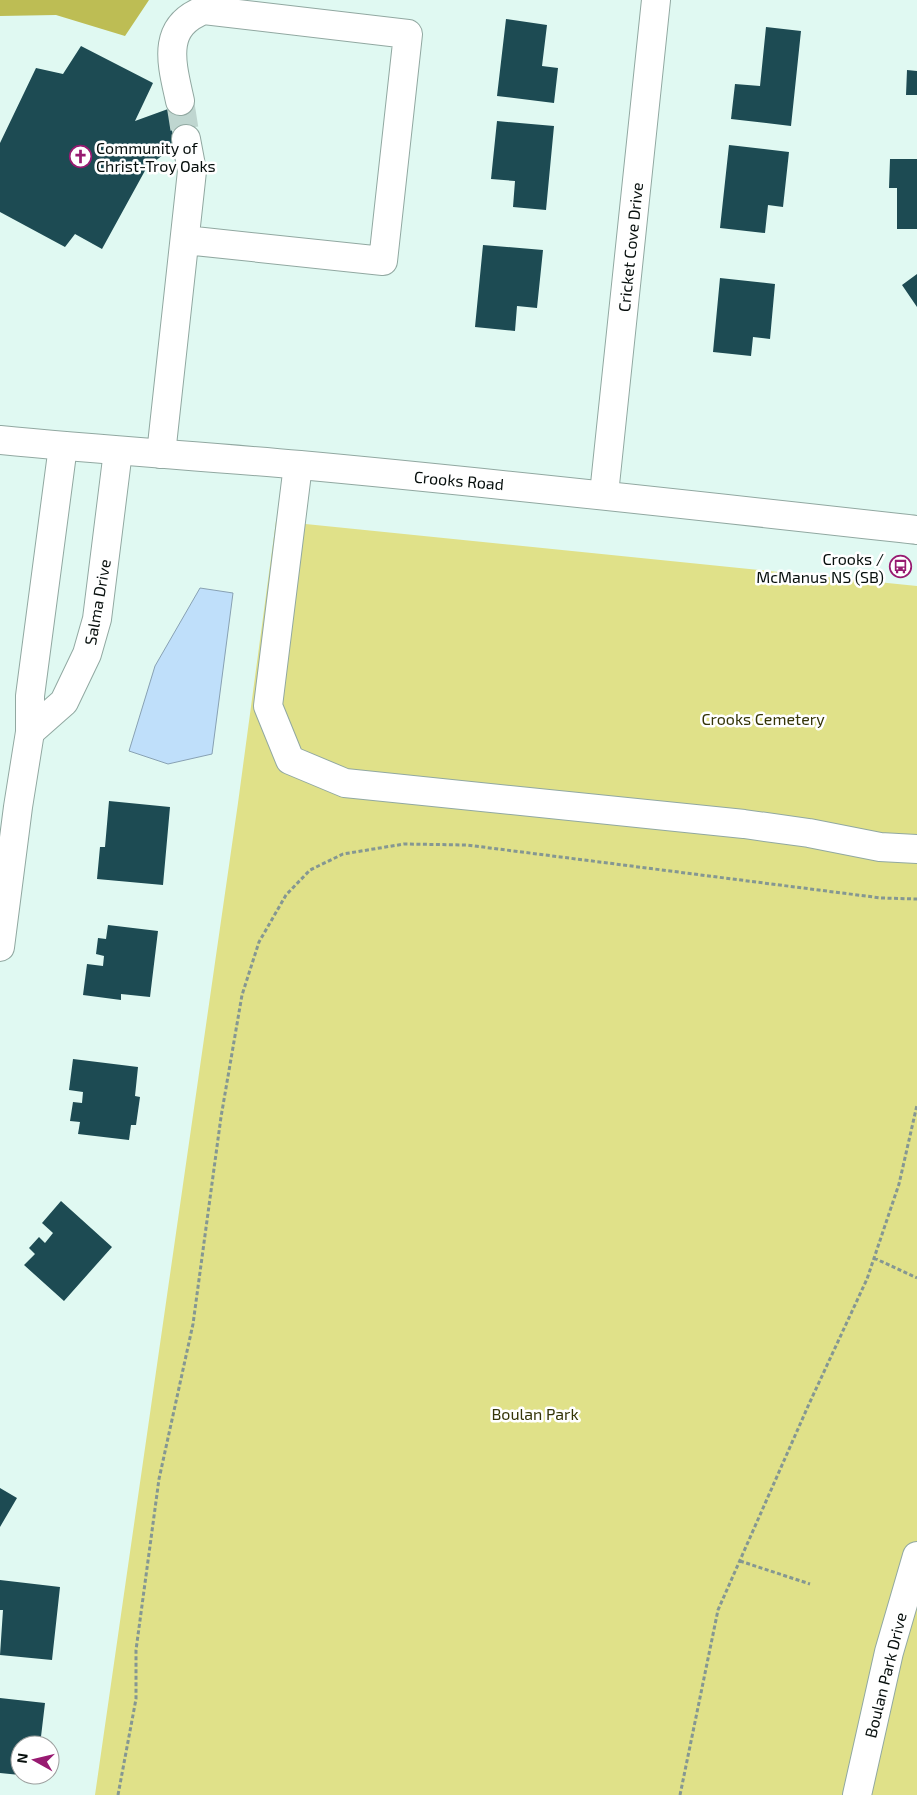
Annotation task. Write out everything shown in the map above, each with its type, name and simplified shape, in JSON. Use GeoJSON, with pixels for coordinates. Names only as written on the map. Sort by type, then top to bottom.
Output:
{"type":"FeatureCollection","features":[{"type":"Feature","properties":{"kind":"street","name":"Cricket Cove Drive"},"geometry":{"type":"LineString","coordinates":[[604,494],[656,0]]}},
{"type":"Feature","properties":{"kind":"street"},"geometry":{"type":"LineString","coordinates":[[180,100],[171,44],[179,27],[190,16],[204,10],[408,34],[383,261],[185,240]]}},
{"type":"Feature","properties":{"kind":"street"},"geometry":{"type":"LineString","coordinates":[[162,454],[192,171],[186,139]]}},
{"type":"Feature","properties":{"kind":"street","name":"Crooks Road"},"geometry":{"type":"LineString","coordinates":[[0,440],[298,465],[604,494],[917,530]]}},
{"type":"Feature","properties":{"kind":"street"},"geometry":{"type":"LineString","coordinates":[[0,947],[18,807],[30,732],[30,696],[63,446]]}},
{"type":"Feature","properties":{"kind":"street","name":"Salma Drive"},"geometry":{"type":"LineString","coordinates":[[30,732],[64,702],[87,654],[97,619],[118,451]]}},
{"type":"Feature","properties":{"kind":"street"},"geometry":{"type":"LineString","coordinates":[[298,465],[268,706],[290,760],[345,783],[744,824],[809,833],[880,847],[917,849]]}},
{"type":"Feature","properties":{"kind":"street","name":"Boulan Park Drive"},"geometry":{"type":"LineString","coordinates":[[857,1795],[889,1652],[917,1556]]}},
{"type":"Feature","properties":{"kind":"path"},"geometry":{"type":"LineString","coordinates":[[118,1795],[136,1699],[136,1650],[159,1479],[193,1324],[221,1117],[242,995],[259,942],[286,895],[310,870],[343,854],[404,844],[467,845],[881,898],[917,899]]}},
{"type":"Feature","properties":{"kind":"path"},"geometry":{"type":"LineString","coordinates":[[680,1795],[718,1610],[809,1404],[867,1279],[899,1184],[917,1105]]}},
{"type":"Feature","properties":{"kind":"path"},"geometry":{"type":"LineString","coordinates":[[874,1258],[917,1278]]}},
{"type":"Feature","properties":{"kind":"path"},"geometry":{"type":"LineString","coordinates":[[740,1561],[810,1584]]}},
{"type":"Feature","properties":{"kind":"green space","name":"Boulan Park"},"geometry":{"type":"Polygon","coordinates":[[[276,521],[917,586],[917,1795],[95,1795],[238,803],[276,521]]]}},
{"type":"Feature","properties":{"kind":"shaded area"},"geometry":{"type":"Polygon","coordinates":[[[0,0],[149,0],[125,36],[56,15],[0,16],[0,0]]]}},
{"type":"Feature","properties":{"kind":"water"},"geometry":{"type":"Polygon","coordinates":[[[200,588],[233,593],[212,754],[168,764],[129,751],[155,666],[200,588]]]}},
{"type":"Feature","properties":{"kind":"building"},"geometry":{"type":"Polygon","coordinates":[[[506,19],[547,25],[542,66],[558,68],[554,103],[497,96],[506,19]]]}},
{"type":"Feature","properties":{"kind":"building"},"geometry":{"type":"Polygon","coordinates":[[[766,27],[801,31],[791,126],[731,119],[735,84],[760,86],[766,27]]]}},
{"type":"Feature","properties":{"kind":"building","name":"Community of Christ-Troy Oaks"},"geometry":{"type":"Polygon","coordinates":[[[81,46],[153,83],[135,121],[168,109],[175,146],[147,167],[102,249],[75,234],[65,247],[0,212],[0,143],[36,68],[63,74],[81,46]]]}},
{"type":"Feature","properties":{"kind":"building"},"geometry":{"type":"Polygon","coordinates":[[[907,70],[917,71],[917,95],[906,95],[907,70]]]}},
{"type":"Feature","properties":{"kind":"building"},"geometry":{"type":"Polygon","coordinates":[[[497,121],[554,126],[546,210],[513,207],[515,181],[491,179],[497,121]]]}},
{"type":"Feature","properties":{"kind":"building"},"geometry":{"type":"Polygon","coordinates":[[[729,145],[789,152],[783,207],[768,205],[765,233],[720,228],[729,145]]]}},
{"type":"Feature","properties":{"kind":"building"},"geometry":{"type":"Polygon","coordinates":[[[890,159],[917,159],[917,229],[897,229],[897,188],[889,188],[890,159]]]}},
{"type":"Feature","properties":{"kind":"building"},"geometry":{"type":"Polygon","coordinates":[[[483,245],[543,250],[537,308],[517,306],[515,331],[475,327],[483,245]]]}},
{"type":"Feature","properties":{"kind":"building"},"geometry":{"type":"Polygon","coordinates":[[[917,274],[917,307],[902,285],[917,274]]]}},
{"type":"Feature","properties":{"kind":"building"},"geometry":{"type":"Polygon","coordinates":[[[720,278],[775,284],[770,339],[753,337],[751,356],[713,352],[720,278]]]}},
{"type":"Feature","properties":{"kind":"building"},"geometry":{"type":"Polygon","coordinates":[[[109,801],[170,807],[163,885],[97,879],[100,847],[105,847],[109,801]]]}},
{"type":"Feature","properties":{"kind":"building"},"geometry":{"type":"Polygon","coordinates":[[[108,925],[158,931],[150,997],[121,994],[121,1000],[83,995],[87,964],[103,966],[104,956],[96,954],[98,938],[106,939],[108,925]]]}},
{"type":"Feature","properties":{"kind":"building"},"geometry":{"type":"Polygon","coordinates":[[[73,1059],[138,1067],[135,1096],[140,1097],[136,1125],[131,1125],[129,1140],[78,1134],[80,1122],[70,1121],[73,1102],[82,1103],[83,1092],[69,1090],[73,1059]]]}},
{"type":"Feature","properties":{"kind":"building"},"geometry":{"type":"Polygon","coordinates":[[[61,1201],[112,1247],[64,1301],[24,1265],[35,1254],[29,1248],[39,1237],[45,1243],[53,1233],[42,1223],[61,1201]]]}},
{"type":"Feature","properties":{"kind":"building"},"geometry":{"type":"Polygon","coordinates":[[[0,1488],[17,1498],[0,1527],[0,1488]]]}},
{"type":"Feature","properties":{"kind":"building"},"geometry":{"type":"Polygon","coordinates":[[[0,1580],[60,1587],[52,1660],[0,1655],[3,1610],[0,1610],[0,1580]]]}},
{"type":"Feature","properties":{"kind":"building"},"geometry":{"type":"Polygon","coordinates":[[[0,1698],[45,1703],[41,1735],[10,1735],[10,1774],[0,1773],[0,1698]]]}},
{"type":"Feature","properties":{"kind":"tunnel"},"geometry":{"type":"LineString","coordinates":[[180,101],[186,139]]}},
{"type":"Feature","properties":{"kind":"place","name":"Community of Christ-Troy Oaks"},"geometry":{"type":"Point","coordinates":[80,156]}},
{"type":"Feature","properties":{"kind":"place","name":"Crooks / McManus NS (SB)"},"geometry":{"type":"Point","coordinates":[900,567]}},
{"type":"Feature","properties":{"kind":"park label","name":"Crooks Cemetery"},"geometry":{"type":"Point","coordinates":[763,718]}}]}
